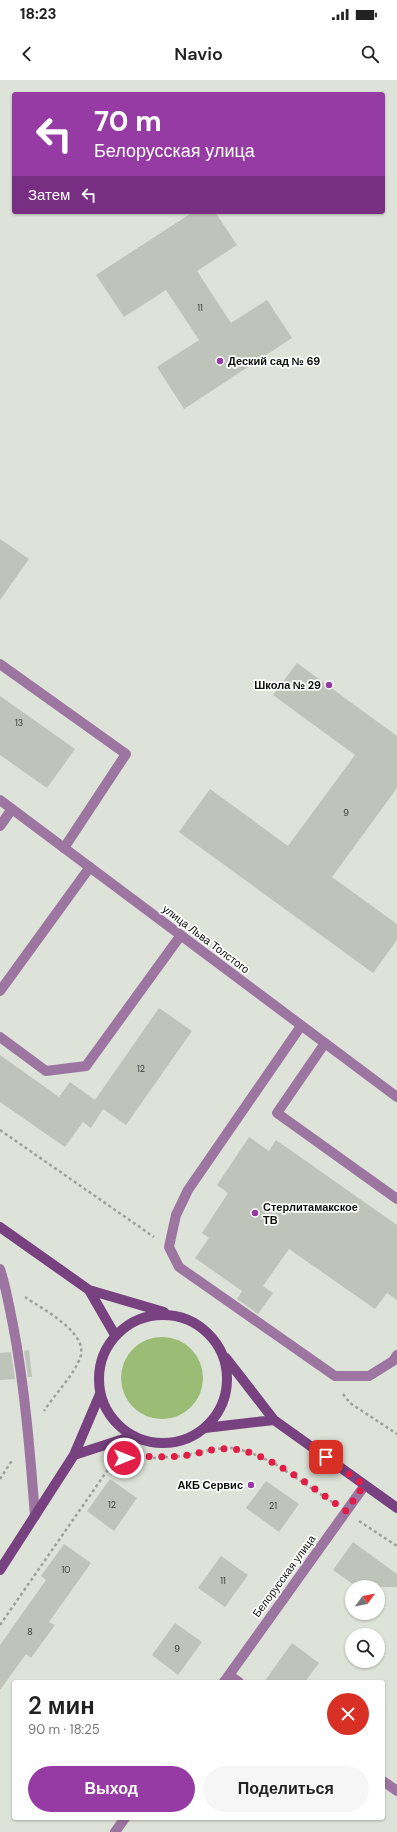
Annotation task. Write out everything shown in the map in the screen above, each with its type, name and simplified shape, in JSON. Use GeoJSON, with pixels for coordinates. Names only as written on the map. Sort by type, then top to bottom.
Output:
{"type":"FeatureCollection","features":[{"type":"Feature","properties":{"kind":"main road"},"geometry":{"type":"LineString","coordinates":[[0,1227],[89,1290],[194,1322],[211,1336],[222,1353],[274,1420],[397,1508]]}},
{"type":"Feature","properties":{"kind":"main road"},"geometry":{"type":"LineString","coordinates":[[89,1290],[115,1335]]}},
{"type":"Feature","properties":{"kind":"main road"},"geometry":{"type":"LineString","coordinates":[[175,1315],[153,1315],[132,1322],[115,1335],[104,1353],[98,1373],[100,1394],[107,1411],[118,1426],[133,1436],[151,1442],[171,1443],[189,1438],[205,1428],[218,1412],[226,1393],[227,1373],[222,1353]]}},
{"type":"Feature","properties":{"kind":"main road"},"geometry":{"type":"LineString","coordinates":[[0,1570],[74,1455],[100,1394]]}},
{"type":"Feature","properties":{"kind":"main road"},"geometry":{"type":"LineString","coordinates":[[205,1428],[274,1420]]}},
{"type":"Feature","properties":{"kind":"main road"},"geometry":{"type":"LineString","coordinates":[[74,1455],[133,1436]]}},
{"type":"Feature","properties":{"kind":"street"},"geometry":{"type":"LineString","coordinates":[[0,664],[126,754],[64,848]]}},
{"type":"Feature","properties":{"kind":"street","name":"улица Льва Толстого"},"geometry":{"type":"LineString","coordinates":[[0,800],[397,1097]]}},
{"type":"Feature","properties":{"kind":"street"},"geometry":{"type":"LineString","coordinates":[[0,826],[12,809]]}},
{"type":"Feature","properties":{"kind":"street"},"geometry":{"type":"LineString","coordinates":[[0,991],[90,867]]}},
{"type":"Feature","properties":{"kind":"street"},"geometry":{"type":"LineString","coordinates":[[0,1038],[46,1070],[86,1066],[181,935]]}},
{"type":"Feature","properties":{"kind":"street"},"geometry":{"type":"LineString","coordinates":[[301,1026],[188,1190],[176,1215],[169,1247],[179,1267],[335,1376],[369,1376],[393,1361],[397,1354]]}},
{"type":"Feature","properties":{"kind":"street"},"geometry":{"type":"LineString","coordinates":[[325,1043],[277,1113],[397,1199]]}},
{"type":"Feature","properties":{"kind":"street"},"geometry":{"type":"LineString","coordinates":[[0,1269],[18,1354],[28,1435],[35,1516]]}},
{"type":"Feature","properties":{"kind":"street","name":"Белорусская улица"},"geometry":{"type":"LineString","coordinates":[[226,1678],[364,1485]]}},
{"type":"Feature","properties":{"kind":"street"},"geometry":{"type":"LineString","coordinates":[[385,1782],[397,1791]]}},
{"type":"Feature","properties":{"kind":"street"},"geometry":{"type":"LineString","coordinates":[[115,1832],[124,1820]]}},
{"type":"Feature","properties":{"kind":"path"},"geometry":{"type":"LineString","coordinates":[[0,1130],[169,1247]]}},
{"type":"Feature","properties":{"kind":"path"},"geometry":{"type":"LineString","coordinates":[[0,1479],[28,1435],[75,1367],[82,1352],[80,1341],[64,1324],[4,1283]]}},
{"type":"Feature","properties":{"kind":"path"},"geometry":{"type":"LineString","coordinates":[[335,1376],[341,1391],[350,1403],[397,1434]]}},
{"type":"Feature","properties":{"kind":"path"},"geometry":{"type":"LineString","coordinates":[[124,1458],[183,1456],[214,1449],[232,1448],[249,1452],[274,1463],[397,1546]]}},
{"type":"Feature","properties":{"kind":"path"},"geometry":{"type":"LineString","coordinates":[[0,1625],[109,1468],[120,1460]]}},
{"type":"Feature","properties":{"kind":"green space"},"geometry":{"type":"Polygon","coordinates":[[[154,1337],[170,1337],[185,1344],[196,1355],[203,1370],[203,1386],[200,1394],[191,1407],[178,1416],[170,1419],[154,1419],[139,1412],[128,1401],[121,1386],[121,1370],[128,1355],[139,1344],[154,1337]]]}},
{"type":"Feature","properties":{"kind":"building"},"geometry":{"type":"Polygon","coordinates":[[[190,214],[216,214],[237,245],[197,271],[231,323],[267,300],[292,338],[184,409],[157,367],[199,340],[166,290],[124,317],[96,275],[190,214]]]}},
{"type":"Feature","properties":{"kind":"building"},"geometry":{"type":"Polygon","coordinates":[[[0,539],[29,559],[0,600],[0,539]]]}},
{"type":"Feature","properties":{"kind":"building"},"geometry":{"type":"Polygon","coordinates":[[[297,663],[397,736],[397,788],[332,877],[397,924],[397,940],[373,973],[179,832],[210,789],[288,846],[355,755],[273,695],[297,663]]]}},
{"type":"Feature","properties":{"kind":"building"},"geometry":{"type":"Polygon","coordinates":[[[0,696],[75,749],[47,788],[0,755],[0,696]]]}},
{"type":"Feature","properties":{"kind":"building"},"geometry":{"type":"Polygon","coordinates":[[[159,1008],[192,1031],[126,1125],[103,1109],[91,1128],[83,1122],[65,1147],[0,1102],[0,1055],[59,1097],[70,1082],[95,1100],[159,1008]]]}},
{"type":"Feature","properties":{"kind":"building"},"geometry":{"type":"Polygon","coordinates":[[[249,1137],[269,1151],[276,1140],[397,1225],[397,1300],[387,1293],[375,1309],[289,1249],[263,1286],[273,1293],[258,1314],[237,1299],[242,1291],[195,1258],[209,1238],[202,1233],[228,1193],[217,1185],[249,1137]]]}},
{"type":"Feature","properties":{"kind":"building"},"geometry":{"type":"Polygon","coordinates":[[[29,1350],[32,1377],[28,1377],[24,1351],[29,1350]]]}},
{"type":"Feature","properties":{"kind":"building"},"geometry":{"type":"Polygon","coordinates":[[[11,1352],[15,1379],[0,1380],[0,1353],[11,1352]]]}},
{"type":"Feature","properties":{"kind":"building"},"geometry":{"type":"Polygon","coordinates":[[[110,1479],[137,1498],[114,1531],[87,1511],[110,1479]]]}},
{"type":"Feature","properties":{"kind":"building"},"geometry":{"type":"Polygon","coordinates":[[[266,1481],[299,1504],[279,1532],[246,1508],[266,1481]]]}},
{"type":"Feature","properties":{"kind":"building"},"geometry":{"type":"Polygon","coordinates":[[[353,1542],[397,1574],[397,1587],[385,1587],[385,1580],[347,1580],[333,1570],[353,1542]]]}},
{"type":"Feature","properties":{"kind":"building"},"geometry":{"type":"Polygon","coordinates":[[[64,1544],[91,1563],[49,1622],[55,1625],[31,1658],[26,1654],[0,1690],[0,1645],[46,1580],[41,1576],[64,1544]]]}},
{"type":"Feature","properties":{"kind":"building"},"geometry":{"type":"Polygon","coordinates":[[[221,1556],[248,1575],[225,1607],[198,1588],[221,1556]]]}},
{"type":"Feature","properties":{"kind":"building"},"geometry":{"type":"Polygon","coordinates":[[[175,1623],[202,1642],[178,1675],[152,1655],[175,1623]]]}},
{"type":"Feature","properties":{"kind":"building"},"geometry":{"type":"Polygon","coordinates":[[[292,1643],[319,1663],[306,1680],[265,1680],[292,1643]]]}},
{"type":"Feature","properties":{"kind":"place","name":"Деский сад № 69"},"geometry":{"type":"Point","coordinates":[220,361]}},
{"type":"Feature","properties":{"kind":"place","name":"Школа № 29"},"geometry":{"type":"Point","coordinates":[329,685]}},
{"type":"Feature","properties":{"kind":"place","name":"Стерлитамакское ТВ"},"geometry":{"type":"Point","coordinates":[255,1213]}},
{"type":"Feature","properties":{"kind":"place","name":"АКБ Сервис"},"geometry":{"type":"Point","coordinates":[251,1485]}},
{"type":"Feature","properties":{"kind":"route"},"geometry":{"type":"LineString","coordinates":[[124,1458],[183,1456],[214,1449],[232,1448],[249,1452],[274,1463],[346,1511],[364,1485],[326,1457]]}}]}
